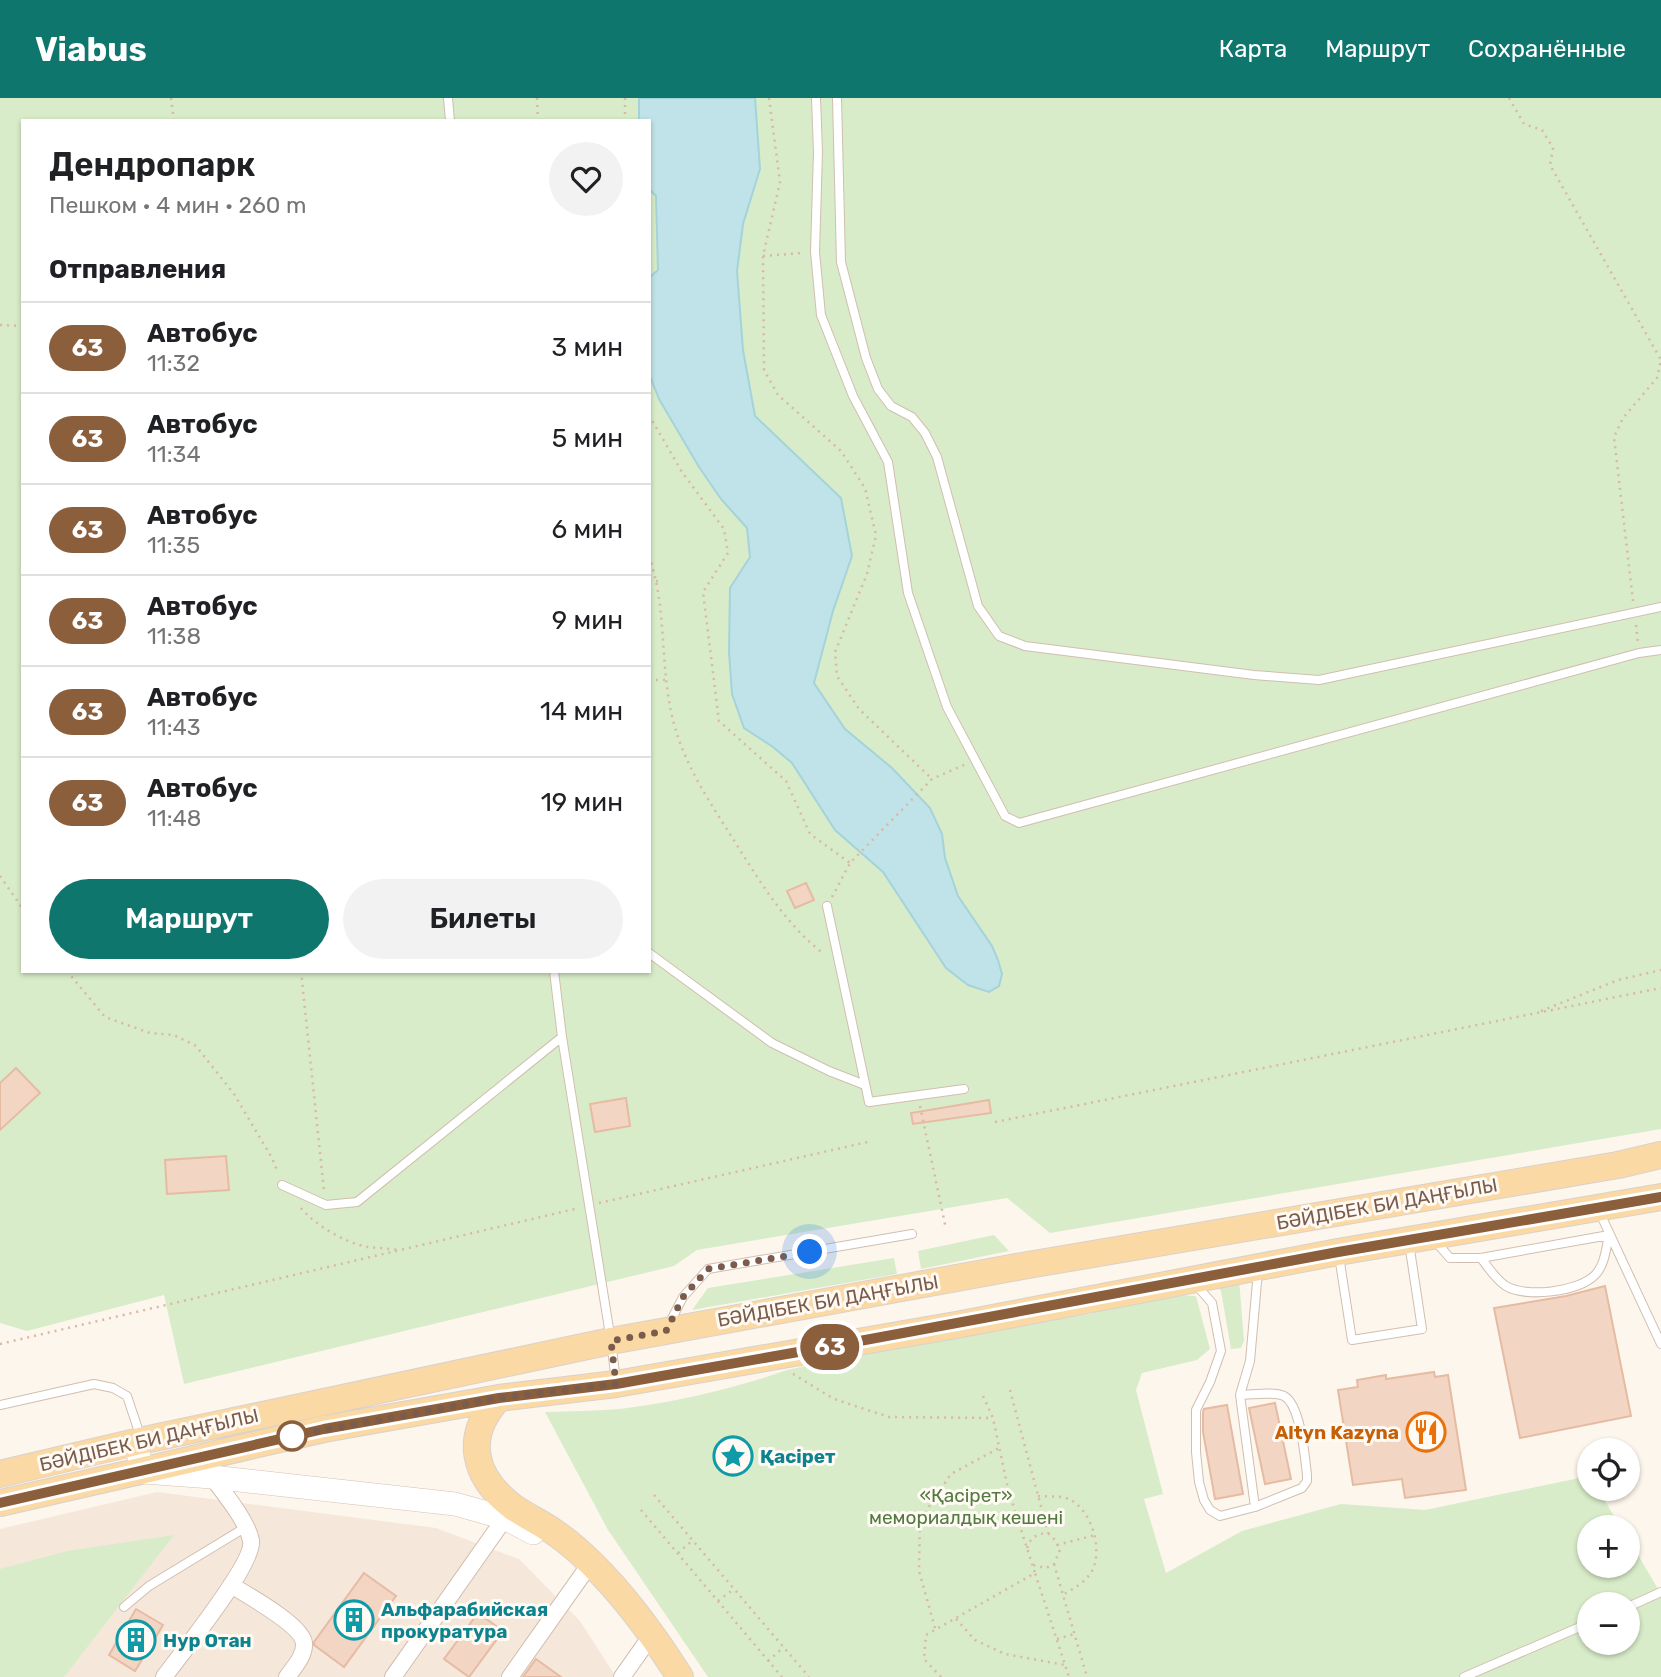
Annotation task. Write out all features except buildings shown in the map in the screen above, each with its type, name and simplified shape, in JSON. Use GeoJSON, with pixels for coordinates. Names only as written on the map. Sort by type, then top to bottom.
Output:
{"type":"FeatureCollection","features":[{"type":"Feature","properties":{"kind":"main road","name":"БӘЙДІБЕК БИ ДАҢҒЫЛЫ"},"geometry":{"type":"LineString","coordinates":[[0,1474],[139,1441],[611,1341],[1028,1265],[1618,1165],[1661,1155]]}},
{"type":"Feature","properties":{"kind":"main road","name":"БӘЙДІБЕК БИ ДАҢҒЫЛЫ"},"geometry":{"type":"LineString","coordinates":[[0,1503],[324,1429],[499,1398],[616,1384],[956,1325],[1338,1252],[1661,1197]]}},
{"type":"Feature","properties":{"kind":"main road"},"geometry":{"type":"LineString","coordinates":[[499,1398],[478,1427],[476,1451],[482,1473],[498,1494],[513,1507],[556,1533],[591,1563],[627,1602],[680,1677]]}},
{"type":"Feature","properties":{"kind":"main road"},"geometry":{"type":"LineString","coordinates":[[139,1441],[143,1472],[455,1504],[505,1518],[549,1541],[585,1571],[619,1608],[646,1643],[667,1677]]}},
{"type":"Feature","properties":{"kind":"main road"},"geometry":{"type":"LineString","coordinates":[[243,1448],[240,1464],[252,1475],[332,1490]]}},
{"type":"Feature","properties":{"kind":"street"},"geometry":{"type":"LineString","coordinates":[[164,1677],[231,1585],[247,1559],[252,1543],[246,1527],[212,1477]]}},
{"type":"Feature","properties":{"kind":"street"},"geometry":{"type":"LineString","coordinates":[[393,1677],[505,1518]]}},
{"type":"Feature","properties":{"kind":"street"},"geometry":{"type":"LineString","coordinates":[[510,1677],[585,1571]]}},
{"type":"Feature","properties":{"kind":"street"},"geometry":{"type":"LineString","coordinates":[[231,1585],[297,1629],[304,1642],[302,1656],[287,1677]]}},
{"type":"Feature","properties":{"kind":"street"},"geometry":{"type":"LineString","coordinates":[[622,1677],[646,1643]]}},
{"type":"Feature","properties":{"kind":"lane"},"geometry":{"type":"LineString","coordinates":[[448,98],[450,119]]}},
{"type":"Feature","properties":{"kind":"lane"},"geometry":{"type":"LineString","coordinates":[[816,98],[818,152],[815,252],[821,314],[853,396],[888,462],[908,593],[947,707],[973,761],[1005,816],[1019,823],[1639,653],[1661,650]]}},
{"type":"Feature","properties":{"kind":"lane"},"geometry":{"type":"LineString","coordinates":[[837,98],[841,262],[866,358],[878,389],[891,406],[912,417],[925,433],[937,457],[978,606],[999,636],[1024,646],[1254,675],[1319,680],[1661,607]]}},
{"type":"Feature","properties":{"kind":"lane"},"geometry":{"type":"LineString","coordinates":[[827,906],[869,1102],[964,1089]]}},
{"type":"Feature","properties":{"kind":"lane"},"geometry":{"type":"LineString","coordinates":[[651,954],[772,1043],[865,1085]]}},
{"type":"Feature","properties":{"kind":"lane"},"geometry":{"type":"LineString","coordinates":[[554,973],[616,1384]]}},
{"type":"Feature","properties":{"kind":"lane"},"geometry":{"type":"LineString","coordinates":[[282,1185],[326,1205],[357,1202],[562,1037]]}},
{"type":"Feature","properties":{"kind":"lane"},"geometry":{"type":"LineString","coordinates":[[1598,1208],[1661,1344]]}},
{"type":"Feature","properties":{"kind":"lane"},"geometry":{"type":"LineString","coordinates":[[666,1331],[683,1297],[708,1269],[912,1234]]}},
{"type":"Feature","properties":{"kind":"lane"},"geometry":{"type":"LineString","coordinates":[[1481,1258],[1506,1286],[1524,1292],[1550,1292],[1580,1285],[1594,1276],[1602,1265],[1609,1235]]}},
{"type":"Feature","properties":{"kind":"lane"},"geometry":{"type":"LineString","coordinates":[[1420,1238],[1451,1258],[1481,1258],[1609,1235]]}},
{"type":"Feature","properties":{"kind":"lane"},"geometry":{"type":"LineString","coordinates":[[1338,1252],[1352,1340],[1422,1329],[1420,1238]]}},
{"type":"Feature","properties":{"kind":"lane"},"geometry":{"type":"LineString","coordinates":[[1255,1507],[1240,1395],[1250,1361],[1253,1304],[1259,1267]]}},
{"type":"Feature","properties":{"kind":"lane"},"geometry":{"type":"LineString","coordinates":[[1190,1279],[1212,1303],[1220,1351],[1210,1382],[1196,1410],[1196,1452],[1204,1500],[1210,1510],[1220,1516],[1255,1507],[1302,1488],[1307,1481],[1301,1436],[1295,1408],[1290,1401],[1284,1396],[1240,1395]]}},
{"type":"Feature","properties":{"kind":"lane"},"geometry":{"type":"LineString","coordinates":[[0,1405],[94,1384],[113,1388],[127,1396],[139,1441]]}},
{"type":"Feature","properties":{"kind":"lane"},"geometry":{"type":"LineString","coordinates":[[124,1607],[149,1586],[246,1527]]}},
{"type":"Feature","properties":{"kind":"lane"},"geometry":{"type":"LineString","coordinates":[[1640,1602],[1661,1592]]}},
{"type":"Feature","properties":{"kind":"lane"},"geometry":{"type":"LineString","coordinates":[[1464,1677],[1577,1628]]}},
{"type":"Feature","properties":{"kind":"path"},"geometry":{"type":"LineString","coordinates":[[171,98],[174,119]]}},
{"type":"Feature","properties":{"kind":"path"},"geometry":{"type":"LineString","coordinates":[[537,98],[538,119]]}},
{"type":"Feature","properties":{"kind":"path"},"geometry":{"type":"LineString","coordinates":[[625,98],[625,119]]}},
{"type":"Feature","properties":{"kind":"path"},"geometry":{"type":"LineString","coordinates":[[769,98],[780,182],[763,257],[764,370],[778,394],[841,451],[864,488],[876,535],[867,574],[835,652],[837,676],[859,709],[930,781]]}},
{"type":"Feature","properties":{"kind":"path"},"geometry":{"type":"LineString","coordinates":[[1508,98],[1524,124],[1542,130],[1553,148],[1550,165],[1661,360],[1657,377],[1623,418],[1614,438],[1639,653]]}},
{"type":"Feature","properties":{"kind":"path"},"geometry":{"type":"LineString","coordinates":[[0,325],[21,326]]}},
{"type":"Feature","properties":{"kind":"path"},"geometry":{"type":"LineString","coordinates":[[651,418],[682,472],[724,529],[728,553],[704,592],[719,722],[786,781],[810,834],[850,863]]}},
{"type":"Feature","properties":{"kind":"path"},"geometry":{"type":"LineString","coordinates":[[651,562],[657,580],[674,724],[694,779],[767,893],[807,941],[840,966]]}},
{"type":"Feature","properties":{"kind":"path"},"geometry":{"type":"LineString","coordinates":[[651,582],[657,580]]}},
{"type":"Feature","properties":{"kind":"path"},"geometry":{"type":"LineString","coordinates":[[651,680],[667,680]]}},
{"type":"Feature","properties":{"kind":"path"},"geometry":{"type":"LineString","coordinates":[[827,906],[850,863],[930,781],[973,761]]}},
{"type":"Feature","properties":{"kind":"path"},"geometry":{"type":"LineString","coordinates":[[0,876],[21,906]]}},
{"type":"Feature","properties":{"kind":"path"},"geometry":{"type":"LineString","coordinates":[[1535,1013],[1618,980],[1661,970]]}},
{"type":"Feature","properties":{"kind":"path"},"geometry":{"type":"LineString","coordinates":[[69,973],[105,1017],[150,1032],[174,1035],[196,1046],[234,1094],[272,1158],[282,1185],[306,1214],[334,1233],[365,1246],[403,1250]]}},
{"type":"Feature","properties":{"kind":"path"},"geometry":{"type":"LineString","coordinates":[[300,973],[326,1205]]}},
{"type":"Feature","properties":{"kind":"path"},"geometry":{"type":"LineString","coordinates":[[995,1122],[1661,988]]}},
{"type":"Feature","properties":{"kind":"path"},"geometry":{"type":"LineString","coordinates":[[917,1096],[946,1229]]}},
{"type":"Feature","properties":{"kind":"path"},"geometry":{"type":"LineString","coordinates":[[0,1344],[872,1141]]}},
{"type":"Feature","properties":{"kind":"path"},"geometry":{"type":"LineString","coordinates":[[787,1370],[834,1399],[889,1417],[993,1418]]}},
{"type":"Feature","properties":{"kind":"path"},"geometry":{"type":"LineString","coordinates":[[1010,1390],[1048,1533],[1059,1550],[1054,1564],[1046,1568],[1033,1565]]}},
{"type":"Feature","properties":{"kind":"path"},"geometry":{"type":"LineString","coordinates":[[983,1396],[993,1418],[1011,1501],[1069,1677]]}},
{"type":"Feature","properties":{"kind":"path"},"geometry":{"type":"LineString","coordinates":[[936,1630],[919,1571],[920,1520],[951,1474],[999,1448]]}},
{"type":"Feature","properties":{"kind":"path"},"geometry":{"type":"LineString","coordinates":[[654,1495],[809,1677]]}},
{"type":"Feature","properties":{"kind":"path"},"geometry":{"type":"LineString","coordinates":[[1038,1496],[1071,1500],[1084,1512],[1095,1530],[1093,1569],[1080,1585],[1064,1594]]}},
{"type":"Feature","properties":{"kind":"path"},"geometry":{"type":"LineString","coordinates":[[641,1510],[782,1677]]}},
{"type":"Feature","properties":{"kind":"path"},"geometry":{"type":"LineString","coordinates":[[1027,1548],[1038,1534],[1048,1533]]}},
{"type":"Feature","properties":{"kind":"path"},"geometry":{"type":"LineString","coordinates":[[1057,1545],[1094,1535]]}},
{"type":"Feature","properties":{"kind":"path"},"geometry":{"type":"LineString","coordinates":[[678,1553],[693,1540]]}},
{"type":"Feature","properties":{"kind":"path"},"geometry":{"type":"LineString","coordinates":[[1054,1564],[1087,1677]]}},
{"type":"Feature","properties":{"kind":"path"},"geometry":{"type":"LineString","coordinates":[[941,1677],[924,1659],[926,1635],[1035,1573]]}},
{"type":"Feature","properties":{"kind":"path"},"geometry":{"type":"LineString","coordinates":[[718,1601],[734,1589]]}},
{"type":"Feature","properties":{"kind":"path"},"geometry":{"type":"LineString","coordinates":[[955,1618],[975,1640],[1005,1654],[1065,1665]]}},
{"type":"Feature","properties":{"kind":"path"},"geometry":{"type":"LineString","coordinates":[[1056,1639],[1075,1634]]}},
{"type":"Feature","properties":{"kind":"path"},"geometry":{"type":"LineString","coordinates":[[768,1661],[784,1647]]}},
{"type":"Feature","properties":{"kind":"shaded area"},"geometry":{"type":"Polygon","coordinates":[[[157,1492],[436,1528],[519,1559],[580,1621],[616,1677],[0,1677],[0,1529],[157,1492]]]}},
{"type":"Feature","properties":{"kind":"green space"},"geometry":{"type":"Polygon","coordinates":[[[0,98],[1661,98],[1661,1129],[1050,1233],[1007,1198],[697,1250],[674,1266],[184,1384],[164,1295],[27,1331],[0,1323],[0,98]]]}},
{"type":"Feature","properties":{"kind":"green space"},"geometry":{"type":"Polygon","coordinates":[[[994,1235],[1009,1251],[921,1269],[918,1251],[994,1235]]]}},
{"type":"Feature","properties":{"kind":"green space"},"geometry":{"type":"Polygon","coordinates":[[[894,1258],[897,1274],[692,1310],[708,1288],[894,1258]]]}},
{"type":"Feature","properties":{"kind":"green space"},"geometry":{"type":"Polygon","coordinates":[[[1239,1279],[1244,1341],[1241,1348],[1231,1349],[1221,1291],[1213,1282],[1239,1279]]]}},
{"type":"Feature","properties":{"kind":"green space","name":"«Қасірет» мемориалдық кешені"},"geometry":{"type":"Polygon","coordinates":[[[1157,1294],[1196,1296],[1210,1349],[1197,1360],[1142,1373],[1136,1390],[1163,1494],[1144,1499],[1166,1573],[1242,1531],[1341,1504],[1425,1510],[1577,1478],[1577,1501],[1605,1501],[1613,1515],[1577,1515],[1577,1578],[1640,1578],[1640,1558],[1661,1594],[1661,1677],[708,1677],[608,1530],[545,1412],[620,1409],[662,1403],[725,1389],[787,1370],[995,1325],[1090,1314],[1157,1294]]]}},
{"type":"Feature","properties":{"kind":"green space"},"geometry":{"type":"Polygon","coordinates":[[[174,1535],[64,1677],[0,1677],[0,1569],[67,1551],[174,1535]]]}},
{"type":"Feature","properties":{"kind":"water"},"geometry":{"type":"Polygon","coordinates":[[[639,98],[755,98],[760,169],[743,224],[737,271],[743,350],[755,416],[841,498],[852,556],[833,611],[814,683],[845,729],[892,768],[930,808],[942,834],[945,858],[958,896],[992,946],[998,960],[1002,974],[999,986],[989,992],[968,985],[946,968],[883,872],[835,830],[792,763],[744,728],[732,694],[729,652],[730,588],[750,557],[747,528],[721,499],[699,467],[659,399],[651,379],[651,276],[658,270],[656,196],[651,191],[651,119],[639,119],[639,98]]]}},
{"type":"Feature","properties":{"kind":"bus line","name":"63"},"geometry":{"type":"LineString","coordinates":[[0,1503],[324,1429],[499,1398],[616,1384],[956,1325],[1338,1252],[1661,1197]]}},
{"type":"Feature","properties":{"kind":"place","name":"Altyn Kazyna"},"geometry":{"type":"Point","coordinates":[1426,1432]}},
{"type":"Feature","properties":{"kind":"place","name":"Қасірет"},"geometry":{"type":"Point","coordinates":[733,1456]}},
{"type":"Feature","properties":{"kind":"place","name":"Альфарабийская прокуратура"},"geometry":{"type":"Point","coordinates":[354,1620]}},
{"type":"Feature","properties":{"kind":"place","name":"Нур Отан"},"geometry":{"type":"Point","coordinates":[136,1640]}},
{"type":"Feature","properties":{"kind":"route"},"geometry":{"type":"LineString","coordinates":[[292,1436],[499,1398],[616,1384],[611,1341],[666,1331],[683,1297],[708,1269],[810,1252]]}}]}
